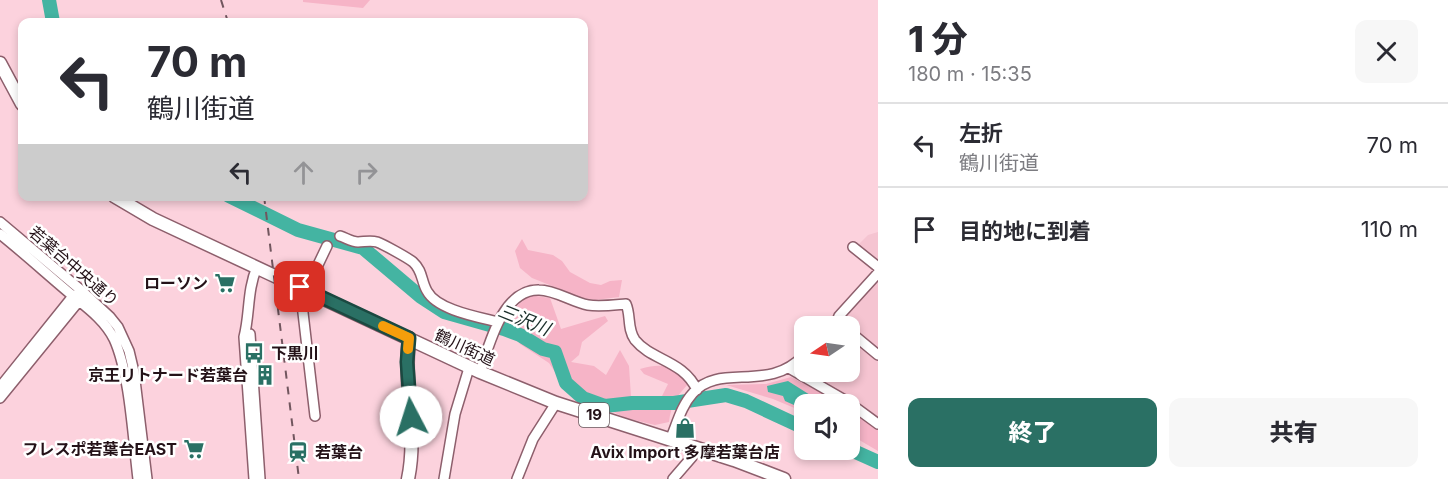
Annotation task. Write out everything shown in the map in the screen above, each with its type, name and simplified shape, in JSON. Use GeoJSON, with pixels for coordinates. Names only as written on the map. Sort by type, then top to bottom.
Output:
{"type":"FeatureCollection","features":[{"type":"Feature","properties":{"kind":"main road"},"geometry":{"type":"LineString","coordinates":[[2,71],[18,97]]}},
{"type":"Feature","properties":{"kind":"main road","name":"鶴川街道"},"geometry":{"type":"LineString","coordinates":[[122,201],[146,215],[474,370],[556,403],[694,447],[784,479]]}},
{"type":"Feature","properties":{"kind":"main road"},"geometry":{"type":"LineString","coordinates":[[408,479],[412,453],[407,362],[409,338]]}},
{"type":"Feature","properties":{"kind":"street","name":"若葉台中央通り"},"geometry":{"type":"LineString","coordinates":[[0,222],[78,296],[113,338],[125,376],[138,479]]}},
{"type":"Feature","properties":{"kind":"street","name":"若葉台中央通り"},"geometry":{"type":"LineString","coordinates":[[0,234],[78,296],[110,316],[118,327],[129,351],[147,479]]}},
{"type":"Feature","properties":{"kind":"street"},"geometry":{"type":"LineString","coordinates":[[340,236],[356,242],[374,241],[382,244],[414,263],[421,271],[425,289],[439,303],[498,323]]}},
{"type":"Feature","properties":{"kind":"street"},"geometry":{"type":"LineString","coordinates":[[315,416],[303,289],[327,246]]}},
{"type":"Feature","properties":{"kind":"street"},"geometry":{"type":"LineString","coordinates":[[853,247],[878,267]]}},
{"type":"Feature","properties":{"kind":"street"},"geometry":{"type":"LineString","coordinates":[[254,479],[244,344],[251,285],[257,267]]}},
{"type":"Feature","properties":{"kind":"street"},"geometry":{"type":"LineString","coordinates":[[839,316],[878,273]]}},
{"type":"Feature","properties":{"kind":"street"},"geometry":{"type":"LineString","coordinates":[[444,479],[455,414],[474,370],[507,306],[523,293],[539,290],[589,305],[626,304],[633,338],[640,345],[684,372],[692,379],[695,391]]}},
{"type":"Feature","properties":{"kind":"street"},"geometry":{"type":"LineString","coordinates":[[0,387],[78,296]]}},
{"type":"Feature","properties":{"kind":"street"},"geometry":{"type":"LineString","coordinates":[[0,398],[78,296]]}},
{"type":"Feature","properties":{"kind":"street"},"geometry":{"type":"LineString","coordinates":[[248,323],[261,479]]}},
{"type":"Feature","properties":{"kind":"street"},"geometry":{"type":"LineString","coordinates":[[860,341],[878,355]]}},
{"type":"Feature","properties":{"kind":"street"},"geometry":{"type":"LineString","coordinates":[[670,440],[682,409],[695,391],[718,380],[765,377],[789,368],[794,364]]}},
{"type":"Feature","properties":{"kind":"street"},"geometry":{"type":"LineString","coordinates":[[789,368],[834,394],[878,424]]}},
{"type":"Feature","properties":{"kind":"street"},"geometry":{"type":"LineString","coordinates":[[517,479],[533,440],[556,403]]}},
{"type":"Feature","properties":{"kind":"street"},"geometry":{"type":"LineString","coordinates":[[673,479],[692,456],[694,447]]}},
{"type":"Feature","properties":{"kind":"shaded area"},"geometry":{"type":"Polygon","coordinates":[[[303,0],[370,0],[363,8],[303,2],[303,0]]]}},
{"type":"Feature","properties":{"kind":"shaded area"},"geometry":{"type":"Polygon","coordinates":[[[878,232],[878,262],[857,246],[868,235],[878,232]]]}},
{"type":"Feature","properties":{"kind":"shaded area"},"geometry":{"type":"Polygon","coordinates":[[[522,239],[528,250],[553,255],[562,261],[570,272],[590,283],[601,285],[610,281],[622,280],[619,297],[595,300],[580,297],[532,278],[520,268],[515,251],[522,239]]]}},
{"type":"Feature","properties":{"kind":"shaded area"},"geometry":{"type":"Polygon","coordinates":[[[878,279],[878,418],[860,406],[860,394],[841,394],[819,382],[860,382],[860,316],[845,316],[878,279]]]}},
{"type":"Feature","properties":{"kind":"shaded area"},"geometry":{"type":"Polygon","coordinates":[[[529,295],[550,298],[561,329],[605,316],[608,321],[582,342],[579,355],[571,362],[594,366],[606,375],[620,350],[629,366],[631,397],[662,396],[668,384],[644,374],[640,369],[656,366],[667,367],[689,383],[675,401],[669,422],[655,425],[626,418],[598,405],[574,400],[549,363],[520,344],[505,323],[513,310],[529,295]]]}},
{"type":"Feature","properties":{"kind":"shaded area"},"geometry":{"type":"Polygon","coordinates":[[[791,377],[794,382],[801,382],[824,394],[794,394],[794,408],[726,385],[766,384],[791,377]]]}},
{"type":"Feature","properties":{"kind":"shaded area"},"geometry":{"type":"Polygon","coordinates":[[[788,381],[809,394],[794,394],[794,405],[785,401],[783,396],[768,392],[767,386],[788,381]]]}},
{"type":"Feature","properties":{"kind":"shaded area"},"geometry":{"type":"Polygon","coordinates":[[[860,416],[878,429],[878,451],[860,440],[860,416]]]}},
{"type":"Feature","properties":{"kind":"waterway","name":"三沢川"},"geometry":{"type":"LineString","coordinates":[[49,0],[52,18]]}},
{"type":"Feature","properties":{"kind":"waterway","name":"三沢川"},"geometry":{"type":"LineString","coordinates":[[239,201],[298,230],[363,248],[421,297],[444,312],[504,329],[520,335],[543,349],[555,352],[566,383],[583,398],[605,406],[632,403],[674,403],[726,395],[746,401],[794,423]]}},
{"type":"Feature","properties":{"kind":"waterway","name":"三沢川"},"geometry":{"type":"LineString","coordinates":[[860,454],[878,462]]}},
{"type":"Feature","properties":{"kind":"railway"},"geometry":{"type":"LineString","coordinates":[[221,0],[227,18]]}},
{"type":"Feature","properties":{"kind":"railway"},"geometry":{"type":"LineString","coordinates":[[265,201],[299,479]]}},
{"type":"Feature","properties":{"kind":"slow traffic"},"geometry":{"type":"LineString","coordinates":[[383,326],[409,338],[408,349]]}},
{"type":"Feature","properties":{"kind":"place","name":"ローソン"},"geometry":{"type":"Point","coordinates":[225,283]}},
{"type":"Feature","properties":{"kind":"place","name":"下黒川"},"geometry":{"type":"Point","coordinates":[254,353]}},
{"type":"Feature","properties":{"kind":"place","name":"京王リトナード若葉台"},"geometry":{"type":"Point","coordinates":[265,375]}},
{"type":"Feature","properties":{"kind":"place","name":"Avix Import 多摩若葉台店"},"geometry":{"type":"Point","coordinates":[685,428]}},
{"type":"Feature","properties":{"kind":"place","name":"フレスポ若葉台EAST"},"geometry":{"type":"Point","coordinates":[194,449]}},
{"type":"Feature","properties":{"kind":"place","name":"若葉台"},"geometry":{"type":"Point","coordinates":[298,452]}},
{"type":"Feature","properties":{"kind":"route"},"geometry":{"type":"LineString","coordinates":[[300,287],[409,338],[407,362],[411,417]]}}]}
